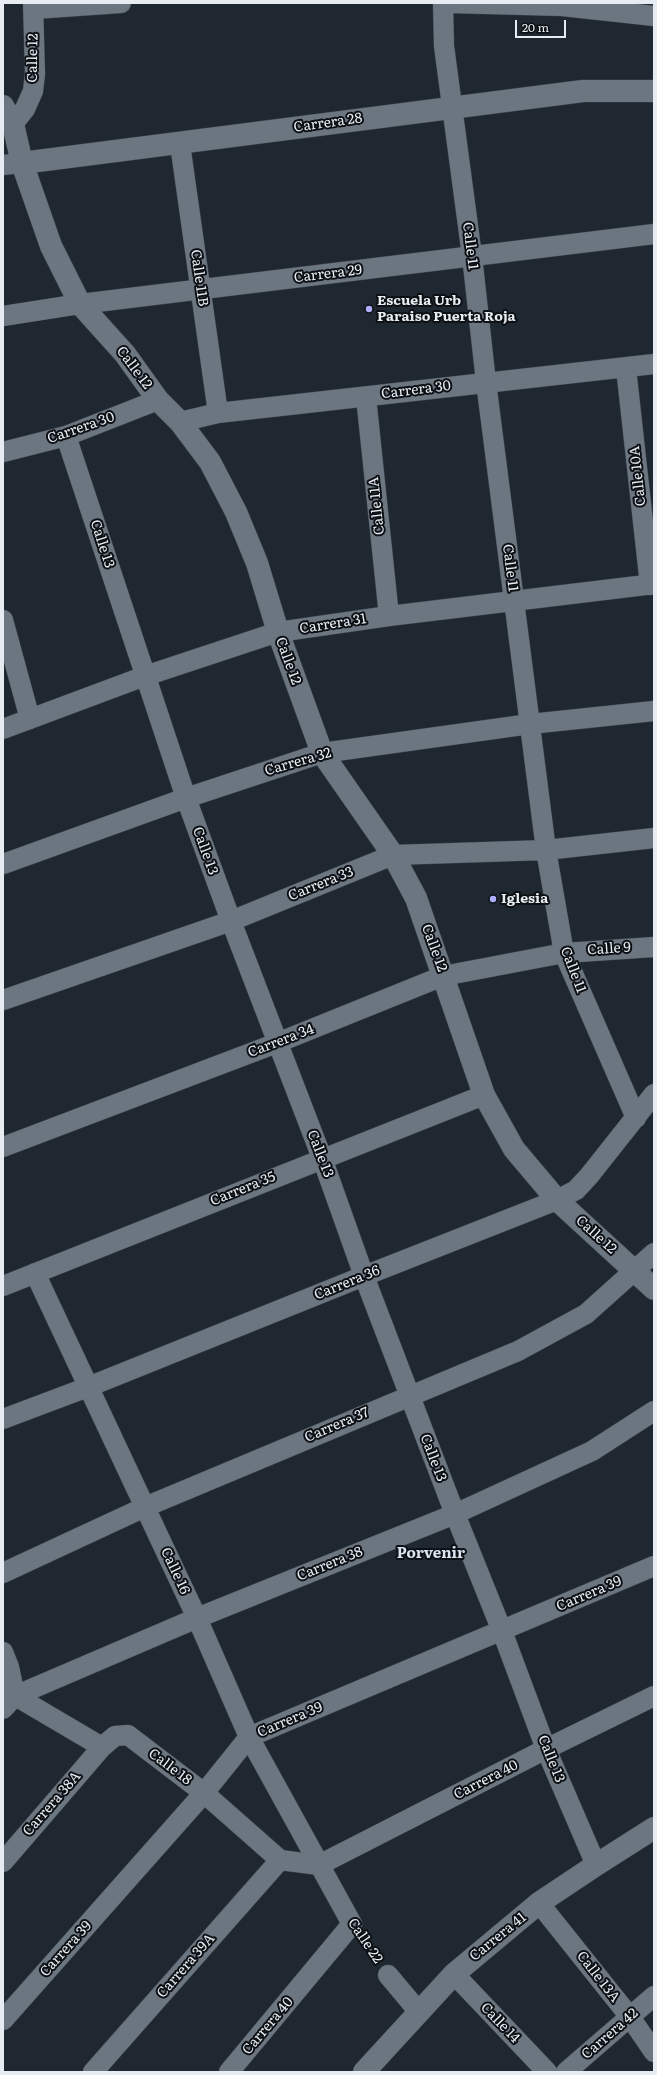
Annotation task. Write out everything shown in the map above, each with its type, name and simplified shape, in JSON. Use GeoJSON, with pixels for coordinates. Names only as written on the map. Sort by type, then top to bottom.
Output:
{"type":"FeatureCollection","features":[{"type":"Feature","properties":{"kind":"street"},"geometry":{"type":"LineString","coordinates":[[33,6],[121,3]]}},
{"type":"Feature","properties":{"kind":"street","name":"Calle 11"},"geometry":{"type":"LineString","coordinates":[[443,3],[444,46],[451,107],[472,256],[486,382],[546,850],[564,953],[636,1118]]}},
{"type":"Feature","properties":{"kind":"street"},"geometry":{"type":"LineString","coordinates":[[448,3],[562,6],[654,16]]}},
{"type":"Feature","properties":{"kind":"street","name":"Calle 12"},"geometry":{"type":"LineString","coordinates":[[33,6],[35,74],[33,91],[26,109],[8,115],[12,164],[51,246],[80,304],[125,354],[158,400],[180,422],[210,462],[236,512],[257,562],[278,632],[322,753],[393,855],[416,898],[484,1095],[514,1149],[557,1200],[654,1289]]}},
{"type":"Feature","properties":{"kind":"street","name":"Carrera 28"},"geometry":{"type":"LineString","coordinates":[[12,164],[180,144],[451,107],[583,91],[654,91]]}},
{"type":"Feature","properties":{"kind":"street","name":"Calle 11B"},"geometry":{"type":"LineString","coordinates":[[180,144],[218,413]]}},
{"type":"Feature","properties":{"kind":"street","name":"Carrera 29"},"geometry":{"type":"LineString","coordinates":[[3,316],[80,304],[654,234]]}},
{"type":"Feature","properties":{"kind":"street","name":"Carrera 30"},"geometry":{"type":"LineString","coordinates":[[180,422],[218,413],[654,364]]}},
{"type":"Feature","properties":{"kind":"street","name":"Calle 10A"},"geometry":{"type":"LineString","coordinates":[[626,368],[652,584]]}},
{"type":"Feature","properties":{"kind":"street","name":"Calle 11A"},"geometry":{"type":"LineString","coordinates":[[366,396],[389,616]]}},
{"type":"Feature","properties":{"kind":"street","name":"Carrera 30"},"geometry":{"type":"LineString","coordinates":[[3,452],[66,436],[158,400]]}},
{"type":"Feature","properties":{"kind":"street","name":"Calle 13"},"geometry":{"type":"LineString","coordinates":[[66,436],[186,798],[231,921],[322,1158],[364,1276],[455,1514],[502,1631],[546,1748],[596,1865]]}},
{"type":"Feature","properties":{"kind":"street","name":"Carrera 31"},"geometry":{"type":"LineString","coordinates":[[3,729],[145,676],[278,632],[389,616],[514,602],[652,584]]}},
{"type":"Feature","properties":{"kind":"street"},"geometry":{"type":"LineString","coordinates":[[3,620],[30,719]]}},
{"type":"Feature","properties":{"kind":"street","name":"Carrera 32"},"geometry":{"type":"LineString","coordinates":[[3,864],[186,798],[322,753],[530,724],[654,712]]}},
{"type":"Feature","properties":{"kind":"street","name":"Carrera 33"},"geometry":{"type":"LineString","coordinates":[[3,1000],[231,921],[393,855],[546,850],[654,838]]}},
{"type":"Feature","properties":{"kind":"street","name":"Calle 9"},"geometry":{"type":"LineString","coordinates":[[564,953],[654,947]]}},
{"type":"Feature","properties":{"kind":"street","name":"Carrera 34"},"geometry":{"type":"LineString","coordinates":[[3,1147],[277,1043],[444,976],[564,953]]}},
{"type":"Feature","properties":{"kind":"street","name":"Carrera 36"},"geometry":{"type":"LineString","coordinates":[[3,1419],[88,1388],[364,1276],[557,1200],[576,1190],[589,1176],[654,1094]]}},
{"type":"Feature","properties":{"kind":"street","name":"Carrera 35"},"geometry":{"type":"LineString","coordinates":[[3,1286],[322,1158],[484,1095]]}},
{"type":"Feature","properties":{"kind":"street","name":"Carrera 37"},"geometry":{"type":"LineString","coordinates":[[3,1573],[145,1506],[518,1351],[586,1314],[636,1272],[654,1253]]}},
{"type":"Feature","properties":{"kind":"street","name":"Calle 16"},"geometry":{"type":"LineString","coordinates":[[35,1273],[197,1618],[250,1737],[319,1866]]}},
{"type":"Feature","properties":{"kind":"street","name":"Carrera 38"},"geometry":{"type":"LineString","coordinates":[[7,1698],[197,1618],[455,1514],[592,1451],[654,1411]]}},
{"type":"Feature","properties":{"kind":"street","name":"Carrera 39"},"geometry":{"type":"LineString","coordinates":[[3,2020],[204,1793],[250,1737],[654,1566]]}},
{"type":"Feature","properties":{"kind":"street"},"geometry":{"type":"LineString","coordinates":[[3,1652],[9,1667],[7,1698],[102,1747]]}},
{"type":"Feature","properties":{"kind":"street","name":"Carrera 40"},"geometry":{"type":"LineString","coordinates":[[319,1866],[546,1748],[654,1696]]}},
{"type":"Feature","properties":{"kind":"street","name":"Calle 18"},"geometry":{"type":"LineString","coordinates":[[102,1747],[115,1736],[128,1735],[204,1793],[280,1860]]}},
{"type":"Feature","properties":{"kind":"street","name":"Carrera 38A"},"geometry":{"type":"LineString","coordinates":[[3,1862],[102,1747]]}},
{"type":"Feature","properties":{"kind":"street","name":"Carrera 41"},"geometry":{"type":"LineString","coordinates":[[364,2072],[454,1974],[539,1904],[654,1828]]}},
{"type":"Feature","properties":{"kind":"street"},"geometry":{"type":"LineString","coordinates":[[280,1860],[319,1866]]}},
{"type":"Feature","properties":{"kind":"street","name":"Carrera 39A"},"geometry":{"type":"LineString","coordinates":[[92,2072],[280,1860]]}},
{"type":"Feature","properties":{"kind":"street","name":"Calle 22"},"geometry":{"type":"LineString","coordinates":[[319,1866],[352,1924]]}},
{"type":"Feature","properties":{"kind":"street","name":"Calle 13A"},"geometry":{"type":"LineString","coordinates":[[539,1904],[630,2017],[654,2052]]}},
{"type":"Feature","properties":{"kind":"street","name":"Carrera 40"},"geometry":{"type":"LineString","coordinates":[[229,2072],[352,1924]]}},
{"type":"Feature","properties":{"kind":"street","name":"Calle 14"},"geometry":{"type":"LineString","coordinates":[[454,1974],[547,2072]]}},
{"type":"Feature","properties":{"kind":"street","name":"Calle 22"},"geometry":{"type":"LineString","coordinates":[[388,1975],[419,2012]]}},
{"type":"Feature","properties":{"kind":"street","name":"Carrera 42"},"geometry":{"type":"LineString","coordinates":[[566,2072],[654,1996]]}},
{"type":"Feature","properties":{"kind":"path","name":"Calle 22"},"geometry":{"type":"LineString","coordinates":[[352,1924],[388,1975]]}},
{"type":"Feature","properties":{"kind":"place","name":"Escuela Urb Paraiso Puerta Roja"},"geometry":{"type":"Point","coordinates":[369,309]}},
{"type":"Feature","properties":{"kind":"place","name":"Iglesia"},"geometry":{"type":"Point","coordinates":[493,899]}},
{"type":"Feature","properties":{"kind":"district","name":"Porvenir"},"geometry":{"type":"Point","coordinates":[431,1554]}}]}
